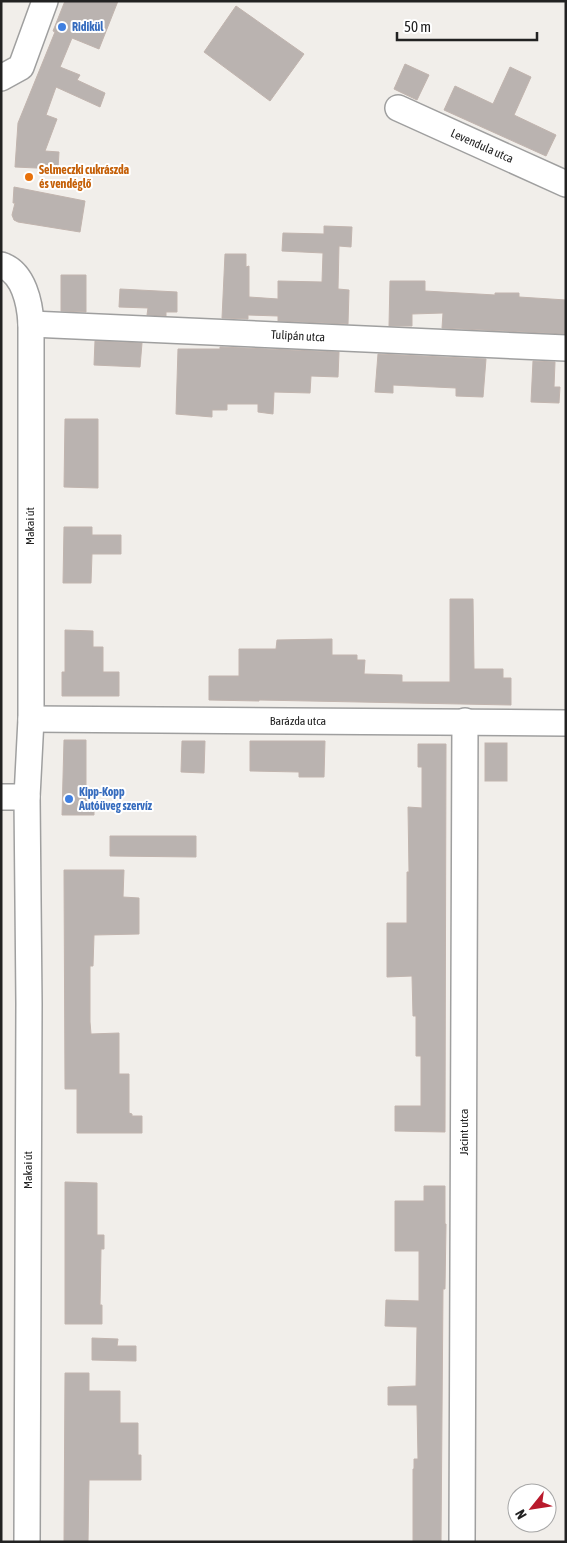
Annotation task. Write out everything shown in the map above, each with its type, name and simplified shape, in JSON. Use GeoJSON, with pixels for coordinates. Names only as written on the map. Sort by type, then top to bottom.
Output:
{"type":"FeatureCollection","features":[{"type":"Feature","properties":{"kind":"street"},"geometry":{"type":"LineString","coordinates":[[1,78],[21,67],[44,1]]}},
{"type":"Feature","properties":{"kind":"street","name":"Levendula utca"},"geometry":{"type":"LineString","coordinates":[[398,108],[566,184]]}},
{"type":"Feature","properties":{"kind":"street","name":"Makai út"},"geometry":{"type":"LineString","coordinates":[[1,265],[8,267],[16,276],[24,291],[30,307],[31,324],[31,719],[26,797],[29,1004],[27,1542]]}},
{"type":"Feature","properties":{"kind":"street","name":"Tulipán utca"},"geometry":{"type":"LineString","coordinates":[[31,324],[566,348]]}},
{"type":"Feature","properties":{"kind":"street","name":"Barázda utca"},"geometry":{"type":"LineString","coordinates":[[31,719],[566,723]]}},
{"type":"Feature","properties":{"kind":"street","name":"Jácint utca"},"geometry":{"type":"LineString","coordinates":[[462,1542],[465,721]]}},
{"type":"Feature","properties":{"kind":"street"},"geometry":{"type":"LineString","coordinates":[[1,797],[26,797]]}},
{"type":"Feature","properties":{"kind":"building"},"geometry":{"type":"Polygon","coordinates":[[[65,1],[118,1],[99,49],[72,38],[60,67],[80,75],[77,80],[105,93],[100,107],[56,87],[46,115],[57,119],[45,151],[59,152],[58,169],[15,167],[18,123],[55,32],[53,31],[65,1]]]}},
{"type":"Feature","properties":{"kind":"building"},"geometry":{"type":"Polygon","coordinates":[[[236,6],[304,54],[270,101],[204,52],[236,6]]]}},
{"type":"Feature","properties":{"kind":"building"},"geometry":{"type":"Polygon","coordinates":[[[405,64],[429,75],[417,100],[394,89],[405,64]]]}},
{"type":"Feature","properties":{"kind":"building"},"geometry":{"type":"Polygon","coordinates":[[[510,67],[531,77],[514,115],[556,135],[546,156],[444,110],[455,86],[493,104],[510,67]]]}},
{"type":"Feature","properties":{"kind":"building"},"geometry":{"type":"Polygon","coordinates":[[[14,187],[85,201],[80,232],[14,220],[12,215],[15,203],[13,203],[14,187]]]}},
{"type":"Feature","properties":{"kind":"building"},"geometry":{"type":"Polygon","coordinates":[[[324,226],[352,227],[351,247],[339,246],[338,289],[349,290],[348,324],[278,321],[278,316],[248,315],[248,319],[222,318],[225,254],[246,254],[246,267],[249,266],[249,297],[278,299],[278,281],[322,282],[323,253],[282,251],[283,233],[324,234],[324,226]]]}},
{"type":"Feature","properties":{"kind":"building"},"geometry":{"type":"Polygon","coordinates":[[[61,275],[86,275],[86,312],[61,311],[61,275]]]}},
{"type":"Feature","properties":{"kind":"building"},"geometry":{"type":"Polygon","coordinates":[[[390,281],[425,281],[425,291],[495,295],[495,293],[519,293],[519,297],[566,300],[566,334],[442,328],[443,313],[412,314],[412,326],[389,326],[390,281]]]}},
{"type":"Feature","properties":{"kind":"building"},"geometry":{"type":"Polygon","coordinates":[[[120,289],[177,292],[177,312],[166,312],[166,316],[147,315],[148,308],[119,307],[120,289]]]}},
{"type":"Feature","properties":{"kind":"building"},"geometry":{"type":"Polygon","coordinates":[[[95,341],[142,343],[140,367],[94,365],[95,341]]]}},
{"type":"Feature","properties":{"kind":"building"},"geometry":{"type":"Polygon","coordinates":[[[220,347],[339,352],[338,377],[311,376],[310,393],[274,392],[273,414],[258,412],[258,404],[227,404],[227,410],[212,410],[212,417],[176,414],[178,349],[220,349],[220,347]]]}},
{"type":"Feature","properties":{"kind":"building"},"geometry":{"type":"Polygon","coordinates":[[[378,354],[486,359],[483,397],[456,396],[456,388],[393,385],[393,393],[375,392],[378,354]]]}},
{"type":"Feature","properties":{"kind":"building"},"geometry":{"type":"Polygon","coordinates":[[[533,361],[555,362],[554,387],[560,387],[559,403],[531,402],[533,361]]]}},
{"type":"Feature","properties":{"kind":"building"},"geometry":{"type":"Polygon","coordinates":[[[65,419],[98,419],[98,488],[64,487],[65,419]]]}},
{"type":"Feature","properties":{"kind":"building"},"geometry":{"type":"Polygon","coordinates":[[[64,527],[92,527],[92,535],[121,535],[121,554],[92,554],[91,583],[63,583],[64,527]]]}},
{"type":"Feature","properties":{"kind":"building"},"geometry":{"type":"Polygon","coordinates":[[[450,599],[473,599],[474,669],[503,669],[503,678],[511,678],[511,705],[209,700],[209,676],[239,676],[239,649],[276,649],[277,640],[332,639],[332,655],[357,655],[357,660],[365,660],[364,674],[402,675],[402,682],[450,682],[450,599]]]}},
{"type":"Feature","properties":{"kind":"building"},"geometry":{"type":"Polygon","coordinates":[[[65,630],[93,631],[93,647],[103,647],[103,672],[119,672],[119,696],[62,696],[62,672],[65,672],[65,630]]]}},
{"type":"Feature","properties":{"kind":"building"},"geometry":{"type":"Polygon","coordinates":[[[64,740],[86,740],[86,788],[94,788],[94,815],[62,815],[64,740]]]}},
{"type":"Feature","properties":{"kind":"building"},"geometry":{"type":"Polygon","coordinates":[[[182,741],[205,741],[204,773],[181,772],[182,741]]]}},
{"type":"Feature","properties":{"kind":"building"},"geometry":{"type":"Polygon","coordinates":[[[250,741],[325,741],[324,777],[299,777],[299,772],[250,771],[250,741]]]}},
{"type":"Feature","properties":{"kind":"building"},"geometry":{"type":"Polygon","coordinates":[[[485,743],[507,743],[507,781],[485,781],[485,743]]]}},
{"type":"Feature","properties":{"kind":"building"},"geometry":{"type":"Polygon","coordinates":[[[418,744],[446,744],[445,1132],[395,1131],[395,1106],[421,1106],[421,1056],[416,1056],[416,1016],[413,1016],[412,976],[387,977],[387,923],[407,923],[407,872],[409,872],[408,807],[422,808],[422,767],[418,767],[418,744]]]}},
{"type":"Feature","properties":{"kind":"building"},"geometry":{"type":"Polygon","coordinates":[[[110,836],[196,836],[196,857],[110,856],[110,836]]]}},
{"type":"Feature","properties":{"kind":"building"},"geometry":{"type":"Polygon","coordinates":[[[64,870],[124,870],[123,897],[139,898],[139,934],[94,935],[93,966],[90,966],[90,1022],[91,1034],[119,1033],[119,1074],[129,1074],[129,1113],[132,1116],[142,1116],[142,1133],[77,1133],[77,1089],[65,1089],[64,870]]]}},
{"type":"Feature","properties":{"kind":"building"},"geometry":{"type":"Polygon","coordinates":[[[65,1182],[97,1183],[97,1235],[104,1235],[104,1249],[101,1249],[100,1305],[102,1305],[102,1324],[65,1324],[65,1182]]]}},
{"type":"Feature","properties":{"kind":"building"},"geometry":{"type":"Polygon","coordinates":[[[424,1186],[445,1186],[441,1542],[413,1542],[413,1469],[414,1459],[418,1459],[417,1405],[388,1405],[388,1387],[416,1386],[417,1327],[385,1326],[386,1300],[419,1301],[419,1251],[395,1251],[395,1201],[424,1201],[424,1186]]]}},
{"type":"Feature","properties":{"kind":"building"},"geometry":{"type":"Polygon","coordinates":[[[92,1338],[118,1339],[117,1346],[136,1346],[136,1361],[92,1360],[92,1338]]]}},
{"type":"Feature","properties":{"kind":"building"},"geometry":{"type":"Polygon","coordinates":[[[65,1373],[89,1373],[89,1391],[120,1391],[120,1423],[138,1423],[138,1455],[141,1455],[141,1480],[89,1480],[88,1542],[64,1542],[65,1373]]]}},
{"type":"Feature","properties":{"kind":"place","name":"Ridikül"},"geometry":{"type":"Point","coordinates":[62,27]}},
{"type":"Feature","properties":{"kind":"place","name":"Selmeczki cukrászda és vendéglő"},"geometry":{"type":"Point","coordinates":[29,177]}},
{"type":"Feature","properties":{"kind":"place","name":"Kipp-Kopp Autóüveg szervíz"},"geometry":{"type":"Point","coordinates":[69,799]}}]}
